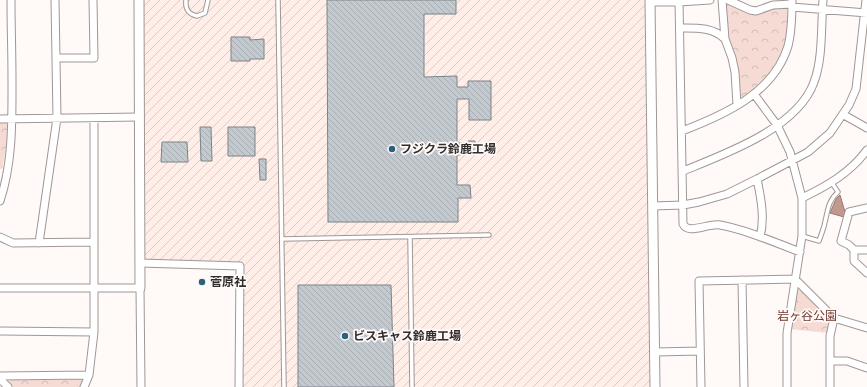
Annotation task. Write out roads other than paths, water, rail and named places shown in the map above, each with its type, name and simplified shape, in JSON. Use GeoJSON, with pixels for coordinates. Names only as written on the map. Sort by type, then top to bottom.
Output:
{"type":"FeatureCollection","features":[{"type":"Feature","properties":{"kind":"street"},"geometry":{"type":"LineString","coordinates":[[0,201],[7,175],[11,148],[11,0]]}},
{"type":"Feature","properties":{"kind":"street"},"geometry":{"type":"LineString","coordinates":[[39,243],[57,118],[55,0]]}},
{"type":"Feature","properties":{"kind":"street"},"geometry":{"type":"LineString","coordinates":[[56,58],[94,58],[93,0]]}},
{"type":"Feature","properties":{"kind":"street"},"geometry":{"type":"LineString","coordinates":[[139,0],[141,387]]}},
{"type":"Feature","properties":{"kind":"street"},"geometry":{"type":"LineString","coordinates":[[655,387],[650,1],[710,0]]}},
{"type":"Feature","properties":{"kind":"street"},"geometry":{"type":"LineString","coordinates":[[722,0],[725,39],[735,72],[737,106]]}},
{"type":"Feature","properties":{"kind":"street"},"geometry":{"type":"LineString","coordinates":[[728,0],[750,10],[756,11],[773,5],[792,4],[866,13]]}},
{"type":"Feature","properties":{"kind":"street"},"geometry":{"type":"LineString","coordinates":[[683,171],[736,148],[776,125],[801,106],[814,83],[819,60],[823,0]]}},
{"type":"Feature","properties":{"kind":"street"},"geometry":{"type":"LineString","coordinates":[[653,206],[683,205],[727,194],[808,152],[824,139],[844,115],[853,98],[858,81],[866,13],[866,0]]}},
{"type":"Feature","properties":{"kind":"street"},"geometry":{"type":"LineString","coordinates":[[679,1],[683,224],[685,228],[689,230],[716,224],[726,226],[800,252]]}},
{"type":"Feature","properties":{"kind":"street"},"geometry":{"type":"LineString","coordinates":[[682,131],[737,106],[759,90],[773,75],[785,54],[790,35],[792,4]]}},
{"type":"Feature","properties":{"kind":"street"},"geometry":{"type":"LineString","coordinates":[[680,28],[713,31],[720,34],[725,39]]}},
{"type":"Feature","properties":{"kind":"street"},"geometry":{"type":"LineString","coordinates":[[754,94],[776,125],[790,152],[802,198],[802,236],[787,333],[787,387]]}},
{"type":"Feature","properties":{"kind":"street"},"geometry":{"type":"LineString","coordinates":[[844,115],[867,128]]}},
{"type":"Feature","properties":{"kind":"street"},"geometry":{"type":"LineString","coordinates":[[0,120],[140,117]]}},
{"type":"Feature","properties":{"kind":"street"},"geometry":{"type":"LineString","coordinates":[[84,387],[89,375],[94,332],[94,118]]}},
{"type":"Feature","properties":{"kind":"street"},"geometry":{"type":"LineString","coordinates":[[802,198],[832,183],[852,167],[867,150]]}},
{"type":"Feature","properties":{"kind":"street"},"geometry":{"type":"LineString","coordinates":[[757,179],[762,217],[760,237]]}},
{"type":"Feature","properties":{"kind":"street"},"geometry":{"type":"LineString","coordinates":[[867,208],[849,212],[841,241],[849,244],[854,250],[854,261],[867,273]]}},
{"type":"Feature","properties":{"kind":"street"},"geometry":{"type":"LineString","coordinates":[[0,237],[13,243],[94,242]]}},
{"type":"Feature","properties":{"kind":"street"},"geometry":{"type":"LineString","coordinates":[[854,250],[867,250]]}},
{"type":"Feature","properties":{"kind":"street"},"geometry":{"type":"LineString","coordinates":[[140,263],[240,266],[239,387]]}},
{"type":"Feature","properties":{"kind":"street"},"geometry":{"type":"LineString","coordinates":[[701,387],[700,281],[795,279],[834,318],[867,328]]}},
{"type":"Feature","properties":{"kind":"street"},"geometry":{"type":"LineString","coordinates":[[742,280],[744,387]]}},
{"type":"Feature","properties":{"kind":"street"},"geometry":{"type":"LineString","coordinates":[[1,290],[140,288]]}},
{"type":"Feature","properties":{"kind":"street"},"geometry":{"type":"LineString","coordinates":[[830,387],[830,336],[834,318]]}},
{"type":"Feature","properties":{"kind":"street"},"geometry":{"type":"LineString","coordinates":[[0,331],[94,332]]}},
{"type":"Feature","properties":{"kind":"street"},"geometry":{"type":"LineString","coordinates":[[655,352],[700,351]]}},
{"type":"Feature","properties":{"kind":"street"},"geometry":{"type":"LineString","coordinates":[[830,361],[846,361],[867,368]]}},
{"type":"Feature","properties":{"kind":"street"},"geometry":{"type":"LineString","coordinates":[[0,377],[89,375]]}},
{"type":"Feature","properties":{"kind":"street"},"geometry":{"type":"LineString","coordinates":[[0,377],[8,387]]}},
{"type":"Feature","properties":{"kind":"lane"},"geometry":{"type":"LineString","coordinates":[[186,0],[186,9],[189,13],[197,16],[205,13],[208,0]]}},
{"type":"Feature","properties":{"kind":"lane"},"geometry":{"type":"LineString","coordinates":[[278,0],[284,387]]}},
{"type":"Feature","properties":{"kind":"lane"},"geometry":{"type":"LineString","coordinates":[[802,236],[819,241],[826,219],[827,209],[838,192],[832,183]]}},
{"type":"Feature","properties":{"kind":"lane"},"geometry":{"type":"LineString","coordinates":[[282,239],[489,235]]}},
{"type":"Feature","properties":{"kind":"lane"},"geometry":{"type":"LineString","coordinates":[[410,237],[412,387]]}},
{"type":"Feature","properties":{"kind":"place","name":"フジクラ鈴鹿工場"},"geometry":{"type":"Point","coordinates":[392,149]}},
{"type":"Feature","properties":{"kind":"place","name":"菅原社"},"geometry":{"type":"Point","coordinates":[202,282]}},
{"type":"Feature","properties":{"kind":"place","name":"ビスキャス鈴鹿工場"},"geometry":{"type":"Point","coordinates":[345,336]}},
{"type":"Feature","properties":{"kind":"park label","name":"岩ヶ谷公園"},"geometry":{"type":"Point","coordinates":[807,316]}}]}
